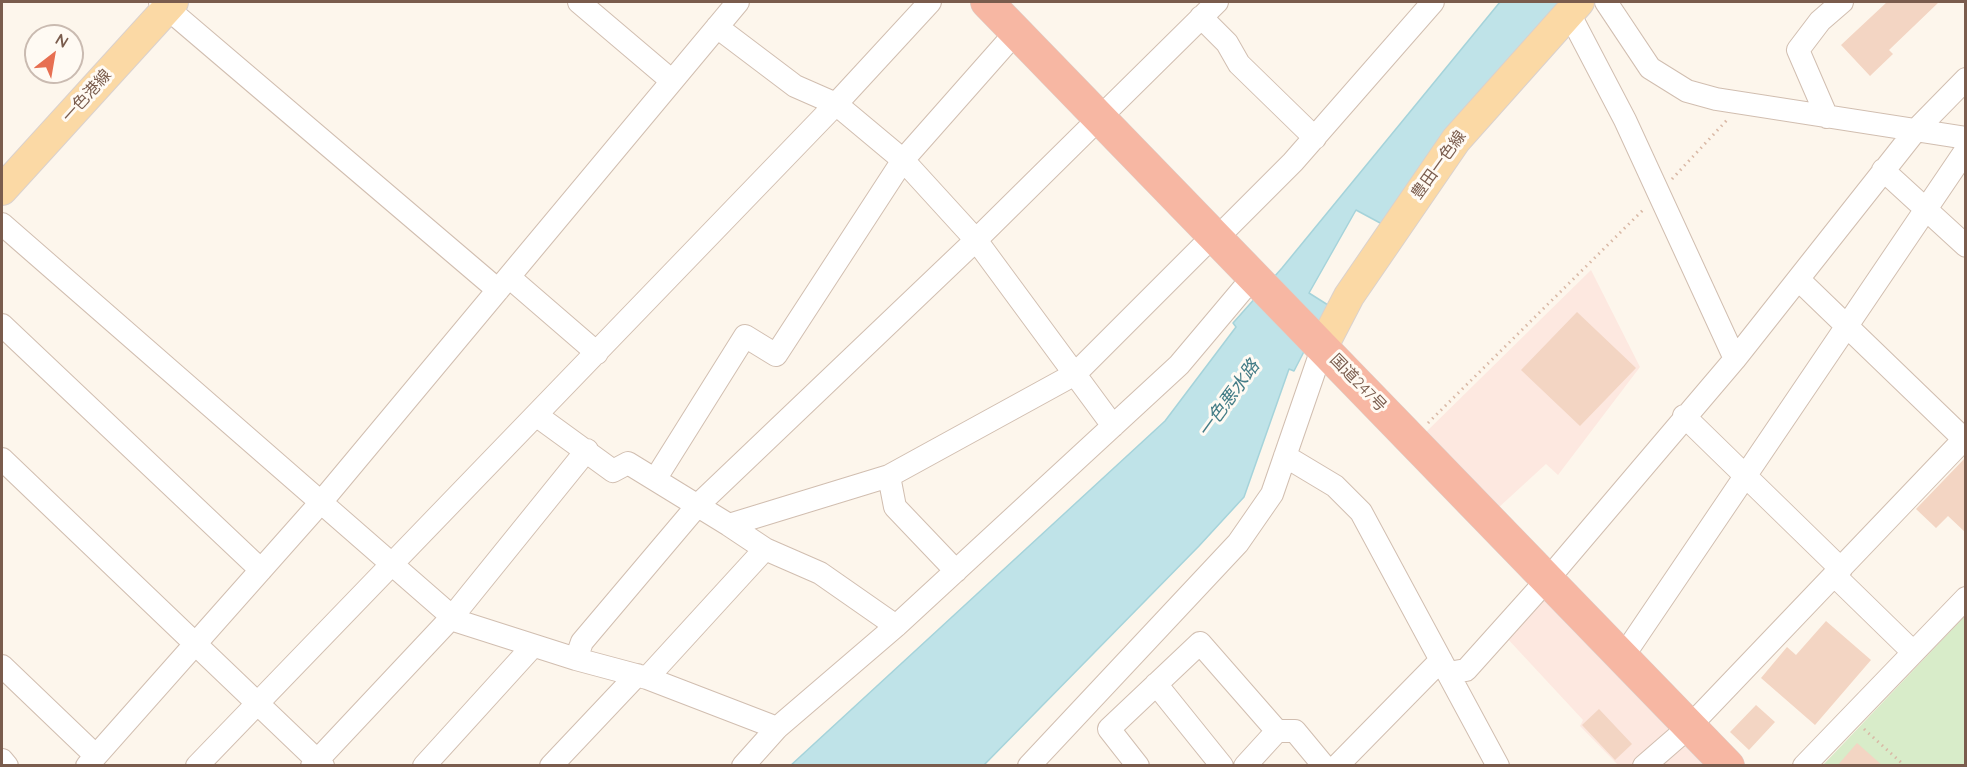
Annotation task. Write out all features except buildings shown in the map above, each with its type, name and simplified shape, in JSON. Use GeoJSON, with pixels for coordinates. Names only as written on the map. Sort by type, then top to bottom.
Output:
{"type":"FeatureCollection","features":[{"type":"Feature","properties":{"kind":"highway","name":"国道247号"},"geometry":{"type":"LineString","coordinates":[[987,2],[1728,765]]}},
{"type":"Feature","properties":{"kind":"main road","name":"一色港線"},"geometry":{"type":"LineString","coordinates":[[2,190],[166,4]]}},
{"type":"Feature","properties":{"kind":"main road","name":"豊田一色線"},"geometry":{"type":"LineString","coordinates":[[1317,340],[1456,140],[1574,7]]}},
{"type":"Feature","properties":{"kind":"street"},"geometry":{"type":"LineString","coordinates":[[579,2],[672,81]]}},
{"type":"Feature","properties":{"kind":"street"},"geometry":{"type":"LineString","coordinates":[[2,666],[92,761],[322,501],[738,2]]}},
{"type":"Feature","properties":{"kind":"street"},"geometry":{"type":"LineString","coordinates":[[197,765],[836,104],[930,2]]}},
{"type":"Feature","properties":{"kind":"street"},"geometry":{"type":"LineString","coordinates":[[729,525],[889,476],[1075,374],[1208,241],[1216,239],[1315,138],[1433,2]]}},
{"type":"Feature","properties":{"kind":"street"},"geometry":{"type":"LineString","coordinates":[[1606,2],[1650,68],[1687,91],[1742,103],[1965,138]]}},
{"type":"Feature","properties":{"kind":"street"},"geometry":{"type":"LineString","coordinates":[[1827,117],[1798,50],[1820,21],[1842,2]]}},
{"type":"Feature","properties":{"kind":"street"},"geometry":{"type":"LineString","coordinates":[[166,4],[503,283],[597,352]]}},
{"type":"Feature","properties":{"kind":"street"},"geometry":{"type":"LineString","coordinates":[[1574,7],[1735,359]]}},
{"type":"Feature","properties":{"kind":"street"},"geometry":{"type":"LineString","coordinates":[[576,659],[582,642],[697,506],[976,240],[1209,9],[1239,64],[1315,138]]}},
{"type":"Feature","properties":{"kind":"street"},"geometry":{"type":"LineString","coordinates":[[717,27],[795,86],[836,104],[903,160],[976,240],[1075,374],[1091,400],[1113,426]]}},
{"type":"Feature","properties":{"kind":"street"},"geometry":{"type":"LineString","coordinates":[[656,478],[745,336],[776,355],[903,160],[1017,31]]}},
{"type":"Feature","properties":{"kind":"street"},"geometry":{"type":"LineString","coordinates":[[1445,667],[1466,670],[1547,580],[1684,416],[1735,359],[1916,130],[1965,79]]}},
{"type":"Feature","properties":{"kind":"street"},"geometry":{"type":"LineString","coordinates":[[1622,658],[1965,150]]}},
{"type":"Feature","properties":{"kind":"street"},"geometry":{"type":"LineString","coordinates":[[1883,170],[1928,208],[1965,246]]}},
{"type":"Feature","properties":{"kind":"street"},"geometry":{"type":"LineString","coordinates":[[2,224],[457,621],[533,646],[642,677],[777,728]]}},
{"type":"Feature","properties":{"kind":"street"},"geometry":{"type":"LineString","coordinates":[[743,765],[777,728],[896,626],[1179,365],[1259,280]]}},
{"type":"Feature","properties":{"kind":"street"},"geometry":{"type":"LineString","coordinates":[[1644,765],[1689,727],[1965,439],[1799,280]]}},
{"type":"Feature","properties":{"kind":"street"},"geometry":{"type":"LineString","coordinates":[[2,325],[261,570]]}},
{"type":"Feature","properties":{"kind":"street"},"geometry":{"type":"LineString","coordinates":[[1029,765],[1238,543],[1272,494],[1285,456],[1317,340]]}},
{"type":"Feature","properties":{"kind":"street"},"geometry":{"type":"LineString","coordinates":[[536,415],[613,471],[628,463],[656,478],[765,549],[820,573],[896,626]]}},
{"type":"Feature","properties":{"kind":"street"},"geometry":{"type":"LineString","coordinates":[[1684,416],[1746,477],[1913,652]]}},
{"type":"Feature","properties":{"kind":"street"},"geometry":{"type":"LineString","coordinates":[[2,459],[196,642],[318,764],[452,617],[587,450]]}},
{"type":"Feature","properties":{"kind":"street"},"geometry":{"type":"LineString","coordinates":[[1285,456],[1335,486],[1361,512],[1498,765]]}},
{"type":"Feature","properties":{"kind":"street"},"geometry":{"type":"LineString","coordinates":[[889,476],[895,507],[956,571]]}},
{"type":"Feature","properties":{"kind":"street"},"geometry":{"type":"LineString","coordinates":[[551,765],[642,677],[765,549]]}},
{"type":"Feature","properties":{"kind":"street"},"geometry":{"type":"LineString","coordinates":[[1804,765],[1965,598]]}},
{"type":"Feature","properties":{"kind":"street"},"geometry":{"type":"LineString","coordinates":[[1138,765],[1109,729],[1200,643],[1277,731]]}},
{"type":"Feature","properties":{"kind":"street"},"geometry":{"type":"LineString","coordinates":[[424,765],[533,646]]}},
{"type":"Feature","properties":{"kind":"street"},"geometry":{"type":"LineString","coordinates":[[1337,765],[1445,667]]}},
{"type":"Feature","properties":{"kind":"street"},"geometry":{"type":"LineString","coordinates":[[1156,684],[1222,765]]}},
{"type":"Feature","properties":{"kind":"street"},"geometry":{"type":"LineString","coordinates":[[1245,765],[1277,731],[1296,731],[1324,765]]}},
{"type":"Feature","properties":{"kind":"street"},"geometry":{"type":"LineString","coordinates":[[2,760],[7,765]]}},
{"type":"Feature","properties":{"kind":"path"},"geometry":{"type":"LineString","coordinates":[[1428,423],[1659,194],[1742,103]]}},
{"type":"Feature","properties":{"kind":"path"},"geometry":{"type":"LineString","coordinates":[[1858,724],[1905,765]]}},
{"type":"Feature","properties":{"kind":"shaded area"},"geometry":{"type":"Polygon","coordinates":[[[1591,270],[1640,367],[1558,475],[1546,464],[1497,509],[1426,432],[1591,270]]]}},
{"type":"Feature","properties":{"kind":"shaded area"},"geometry":{"type":"Polygon","coordinates":[[[1539,593],[1710,765],[1618,765],[1580,726],[1583,720],[1505,636],[1539,593]]]}},
{"type":"Feature","properties":{"kind":"green space"},"geometry":{"type":"Polygon","coordinates":[[[1965,616],[1965,765],[1823,765],[1965,616]]]}},
{"type":"Feature","properties":{"kind":"water","name":"一色悪水路"},"geometry":{"type":"Polygon","coordinates":[[[1500,2],[1561,2],[1382,224],[1356,210],[1309,293],[1328,305],[1294,371],[1289,369],[1244,497],[1199,546],[984,765],[790,766],[1165,421],[1236,327],[1233,323],[1282,268],[1500,2]]]}}]}
